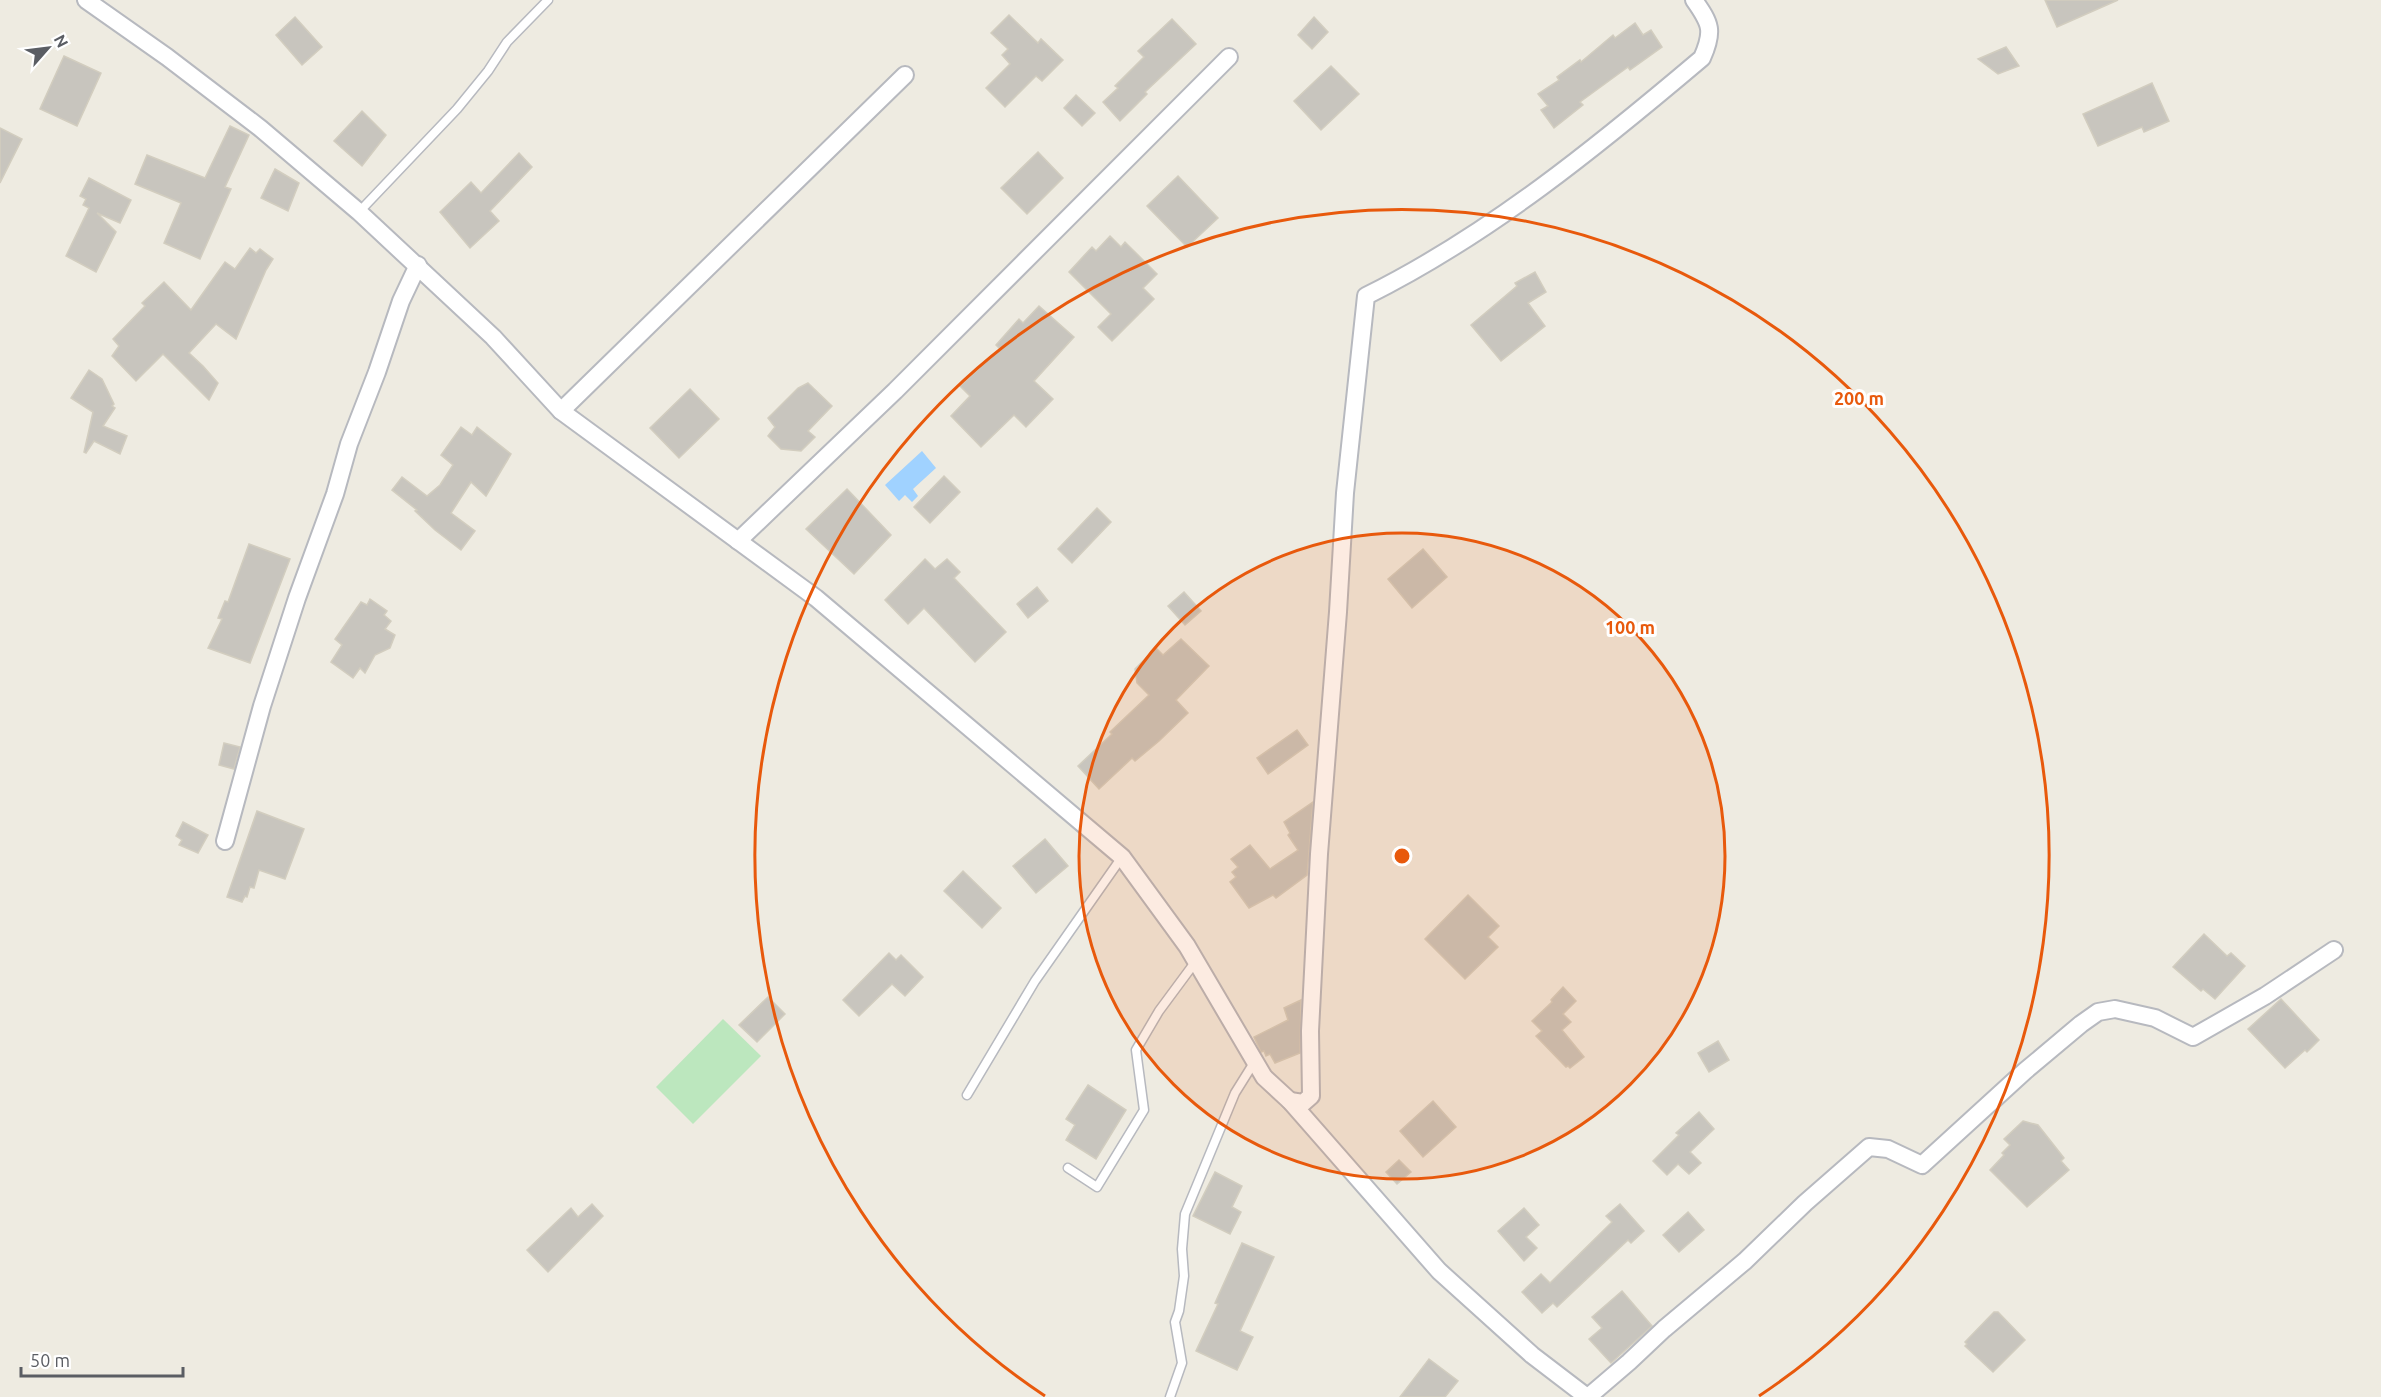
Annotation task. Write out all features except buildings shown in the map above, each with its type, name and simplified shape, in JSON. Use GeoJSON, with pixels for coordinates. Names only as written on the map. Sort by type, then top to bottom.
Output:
{"type":"FeatureCollection","features":[{"type":"Feature","properties":{"kind":"street"},"geometry":{"type":"LineString","coordinates":[[86,0],[167,57],[251,121],[359,212],[493,337],[561,411],[816,598],[1122,857],[1196,960],[1264,1077],[1290,1101],[1439,1271],[1532,1355],[1587,1397],[1745,1262],[1805,1203],[1869,1147],[1888,1149],[1922,1165],[2025,1071],[2098,1012],[2115,1009],[2155,1018],[2193,1036],[2265,996],[2334,950]]}},
{"type":"Feature","properties":{"kind":"street"},"geometry":{"type":"LineString","coordinates":[[1290,1101],[1303,1103],[1311,1096],[1310,1031],[1321,831],[1345,493],[1366,296],[1404,277],[1544,184],[1702,58],[1711,38],[1706,16],[1694,0]]}},
{"type":"Feature","properties":{"kind":"street"},"geometry":{"type":"LineString","coordinates":[[738,541],[895,391],[1229,57]]}},
{"type":"Feature","properties":{"kind":"street"},"geometry":{"type":"LineString","coordinates":[[561,411],[905,75]]}},
{"type":"Feature","properties":{"kind":"street"},"geometry":{"type":"LineString","coordinates":[[225,841],[262,706],[297,598],[335,494],[349,444],[401,301],[418,265]]}},
{"type":"Feature","properties":{"kind":"lane"},"geometry":{"type":"LineString","coordinates":[[359,212],[457,109],[488,71],[507,42],[548,0]]}},
{"type":"Feature","properties":{"kind":"lane"},"geometry":{"type":"LineString","coordinates":[[967,1095],[1035,981],[1122,857]]}},
{"type":"Feature","properties":{"kind":"lane"},"geometry":{"type":"LineString","coordinates":[[1068,1168],[1097,1187],[1144,1110],[1136,1050],[1159,1011],[1196,960]]}},
{"type":"Feature","properties":{"kind":"lane"},"geometry":{"type":"LineString","coordinates":[[1170,1397],[1182,1363],[1175,1322],[1179,1311],[1184,1276],[1182,1249],[1185,1214],[1235,1093],[1255,1061]]}},
{"type":"Feature","properties":{"kind":"green space"},"geometry":{"type":"Polygon","coordinates":[[[723,1019],[761,1056],[693,1124],[656,1087],[723,1019]]]}},
{"type":"Feature","properties":{"kind":"water"},"geometry":{"type":"Polygon","coordinates":[[[922,451],[936,468],[913,489],[918,496],[912,502],[905,495],[899,501],[885,485],[922,451]]]}}]}
